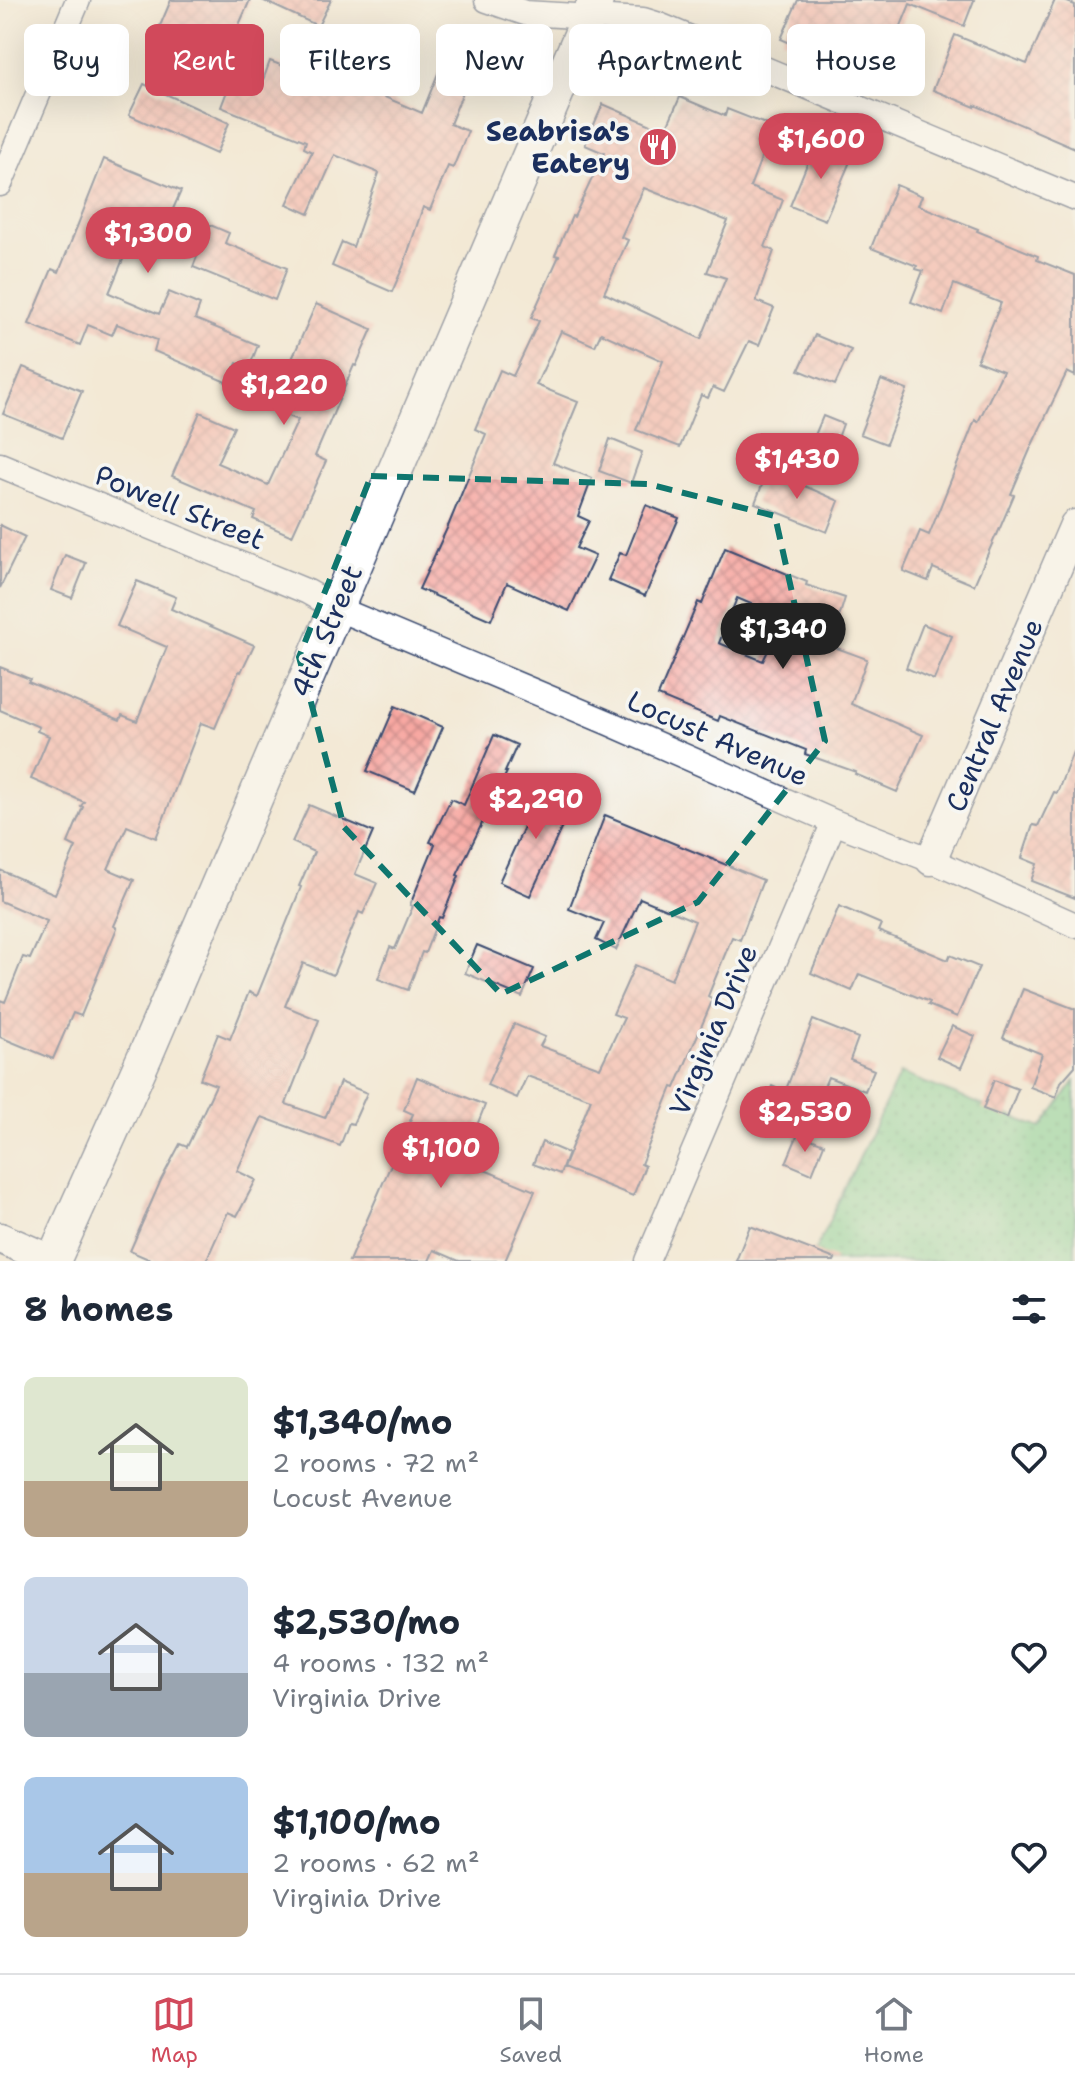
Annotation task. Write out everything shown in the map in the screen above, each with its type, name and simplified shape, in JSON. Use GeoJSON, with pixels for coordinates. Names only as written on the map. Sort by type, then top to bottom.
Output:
{"type":"FeatureCollection","features":[{"type":"Feature","properties":{"kind":"main road","name":"4th Street"},"geometry":{"type":"LineString","coordinates":[[53,1261],[149,1047],[593,8]]}},
{"type":"Feature","properties":{"kind":"street"},"geometry":{"type":"LineString","coordinates":[[0,184],[78,0]]}},
{"type":"Feature","properties":{"kind":"street"},"geometry":{"type":"LineString","coordinates":[[487,0],[525,13],[593,8],[659,25],[1075,198]]}},
{"type":"Feature","properties":{"kind":"street","name":"Powell Street"},"geometry":{"type":"LineString","coordinates":[[0,465],[308,592],[336,608]]}},
{"type":"Feature","properties":{"kind":"street","name":"Central Avenue"},"geometry":{"type":"LineString","coordinates":[[931,860],[1075,525]]}},
{"type":"Feature","properties":{"kind":"street","name":"Locust Avenue"},"geometry":{"type":"LineString","coordinates":[[336,608],[834,822],[931,860],[1075,925]]}},
{"type":"Feature","properties":{"kind":"street","name":"Virginia Drive"},"geometry":{"type":"LineString","coordinates":[[647,1261],[834,822]]}},
{"type":"Feature","properties":{"kind":"street"},"geometry":{"type":"LineString","coordinates":[[0,1238],[53,1261]]}},
{"type":"Feature","properties":{"kind":"highlighted area"},"geometry":{"type":"Polygon","coordinates":[[[371,476],[648,484],[775,516],[825,741],[698,902],[501,994],[344,827],[299,657],[371,476]]]}},
{"type":"Feature","properties":{"kind":"green space"},"geometry":{"type":"Polygon","coordinates":[[[900,1073],[1041,1128],[1075,1081],[1075,1261],[810,1261],[900,1073]]]}},
{"type":"Feature","properties":{"kind":"building"},"geometry":{"type":"Polygon","coordinates":[[[171,0],[250,0],[239,24],[161,24],[171,0]]]}},
{"type":"Feature","properties":{"kind":"building"},"geometry":{"type":"Polygon","coordinates":[[[262,0],[331,0],[319,24],[262,0]]]}},
{"type":"Feature","properties":{"kind":"building"},"geometry":{"type":"Polygon","coordinates":[[[798,0],[974,0],[964,26],[910,4],[902,24],[788,24],[798,0]]]}},
{"type":"Feature","properties":{"kind":"building"},"geometry":{"type":"Polygon","coordinates":[[[1055,0],[1075,5],[1075,148],[933,90],[955,35],[1027,64],[1055,0]]]}},
{"type":"Feature","properties":{"kind":"building"},"geometry":{"type":"Polygon","coordinates":[[[787,25],[787,42],[781,39],[787,25]]]}},
{"type":"Feature","properties":{"kind":"building"},"geometry":{"type":"Polygon","coordinates":[[[270,61],[280,65],[280,96],[382,96],[422,113],[436,78],[436,96],[461,96],[450,124],[468,131],[453,168],[448,166],[430,210],[423,207],[392,292],[332,266],[342,242],[353,247],[379,173],[335,155],[309,214],[287,204],[312,152],[304,148],[306,141],[221,107],[225,96],[264,96],[264,78],[270,61]]]}},
{"type":"Feature","properties":{"kind":"building"},"geometry":{"type":"Polygon","coordinates":[[[144,84],[145,96],[170,96],[229,123],[216,154],[129,115],[144,84]]]}},
{"type":"Feature","properties":{"kind":"building"},"geometry":{"type":"Polygon","coordinates":[[[680,97],[725,116],[727,109],[773,127],[750,187],[783,200],[765,247],[774,251],[756,301],[774,308],[759,345],[749,341],[724,392],[713,387],[708,398],[701,395],[680,447],[636,430],[663,361],[601,333],[595,346],[561,331],[536,385],[578,402],[553,463],[592,478],[578,516],[589,521],[576,548],[595,556],[569,611],[507,583],[491,620],[419,589],[486,434],[475,429],[500,370],[513,376],[539,321],[531,318],[559,256],[555,255],[604,153],[585,145],[603,104],[665,131],[680,97]],[[644,188],[621,237],[628,240],[604,293],[701,339],[726,278],[707,272],[728,221],[644,188]]]}},
{"type":"Feature","properties":{"kind":"building"},"geometry":{"type":"Polygon","coordinates":[[[816,142],[852,157],[825,220],[790,206],[816,142]]]}},
{"type":"Feature","properties":{"kind":"building"},"geometry":{"type":"Polygon","coordinates":[[[104,159],[181,191],[173,209],[229,233],[225,243],[287,268],[275,300],[193,267],[198,254],[176,244],[179,237],[139,221],[109,293],[159,314],[169,292],[200,305],[195,319],[258,345],[249,368],[237,363],[228,383],[154,351],[157,340],[117,324],[112,335],[88,325],[80,345],[29,324],[52,269],[59,272],[104,159]]]}},
{"type":"Feature","properties":{"kind":"building"},"geometry":{"type":"Polygon","coordinates":[[[896,185],[922,196],[918,205],[978,229],[1038,256],[1037,260],[1075,275],[1075,376],[1067,372],[1032,445],[1011,494],[1014,495],[974,585],[933,568],[928,581],[903,571],[920,531],[929,535],[975,420],[978,422],[1003,371],[977,361],[1001,303],[954,284],[943,314],[911,302],[923,271],[871,248],[896,185]]]}},
{"type":"Feature","properties":{"kind":"building"},"geometry":{"type":"Polygon","coordinates":[[[316,304],[372,329],[315,456],[326,461],[292,536],[253,519],[256,512],[172,476],[200,412],[234,427],[217,463],[268,485],[298,420],[276,411],[288,384],[282,382],[316,304]]]}},
{"type":"Feature","properties":{"kind":"building"},"geometry":{"type":"Polygon","coordinates":[[[815,335],[851,350],[835,385],[799,370],[815,335]]]}},
{"type":"Feature","properties":{"kind":"building"},"geometry":{"type":"Polygon","coordinates":[[[23,367],[82,391],[62,438],[3,414],[23,367]]]}},
{"type":"Feature","properties":{"kind":"building"},"geometry":{"type":"Polygon","coordinates":[[[881,380],[907,390],[886,444],[860,434],[881,380]]]}},
{"type":"Feature","properties":{"kind":"building"},"geometry":{"type":"Polygon","coordinates":[[[823,416],[843,424],[834,449],[813,440],[823,416]]]}},
{"type":"Feature","properties":{"kind":"building"},"geometry":{"type":"Polygon","coordinates":[[[610,439],[642,452],[631,483],[599,471],[610,439]]]}},
{"type":"Feature","properties":{"kind":"building"},"geometry":{"type":"Polygon","coordinates":[[[768,470],[839,501],[827,532],[755,503],[768,470]]]}},
{"type":"Feature","properties":{"kind":"building"},"geometry":{"type":"Polygon","coordinates":[[[646,505],[679,518],[645,596],[608,580],[620,553],[626,555],[646,505]]]}},
{"type":"Feature","properties":{"kind":"building"},"geometry":{"type":"Polygon","coordinates":[[[0,525],[25,537],[0,588],[0,525]]]}},
{"type":"Feature","properties":{"kind":"building"},"geometry":{"type":"Polygon","coordinates":[[[725,548],[807,582],[806,585],[845,598],[833,637],[838,639],[834,647],[867,659],[851,704],[923,735],[897,792],[856,772],[805,754],[806,750],[720,716],[718,721],[658,696],[698,602],[702,604],[725,548]],[[737,598],[719,643],[763,661],[784,618],[737,598]]]}},
{"type":"Feature","properties":{"kind":"building"},"geometry":{"type":"Polygon","coordinates":[[[65,555],[86,563],[72,598],[51,590],[65,555]]]}},
{"type":"Feature","properties":{"kind":"building"},"geometry":{"type":"Polygon","coordinates":[[[137,581],[176,597],[171,609],[254,645],[239,671],[215,728],[201,723],[156,838],[127,826],[108,869],[134,880],[81,1016],[73,1013],[53,1059],[0,1037],[0,1000],[5,1002],[23,957],[30,959],[47,921],[0,901],[0,870],[55,894],[76,847],[68,843],[84,802],[31,779],[49,736],[37,731],[39,727],[0,710],[0,667],[30,679],[28,682],[120,720],[122,715],[137,721],[167,647],[117,626],[137,581]]]}},
{"type":"Feature","properties":{"kind":"building"},"geometry":{"type":"Polygon","coordinates":[[[923,624],[952,636],[934,680],[906,668],[923,624]]]}},
{"type":"Feature","properties":{"kind":"building"},"geometry":{"type":"Polygon","coordinates":[[[395,706],[443,727],[415,791],[367,771],[395,706]]]}},
{"type":"Feature","properties":{"kind":"building"},"geometry":{"type":"Polygon","coordinates":[[[494,735],[517,745],[457,875],[442,918],[439,917],[425,953],[422,952],[408,990],[378,979],[390,947],[395,949],[413,906],[410,905],[435,844],[430,842],[451,799],[464,805],[494,735]]]}},
{"type":"Feature","properties":{"kind":"building"},"geometry":{"type":"Polygon","coordinates":[[[1073,752],[1075,898],[1031,881],[1037,864],[1022,858],[1033,825],[1038,826],[1054,792],[1057,793],[1073,752]]]}},
{"type":"Feature","properties":{"kind":"building"},"geometry":{"type":"Polygon","coordinates":[[[542,787],[574,801],[530,896],[499,882],[542,787]]]}},
{"type":"Feature","properties":{"kind":"building"},"geometry":{"type":"Polygon","coordinates":[[[309,805],[373,832],[355,874],[377,883],[363,914],[359,912],[333,975],[303,963],[285,1006],[319,1020],[286,1104],[325,1118],[340,1082],[367,1093],[353,1124],[349,1123],[340,1146],[262,1117],[237,1171],[256,1180],[237,1216],[228,1212],[206,1261],[153,1261],[130,1251],[161,1180],[180,1144],[187,1147],[216,1085],[200,1079],[218,1034],[230,1039],[249,992],[257,996],[301,887],[314,852],[292,842],[309,805]]]}},
{"type":"Feature","properties":{"kind":"building"},"geometry":{"type":"Polygon","coordinates":[[[605,815],[763,880],[740,940],[732,937],[708,996],[713,999],[675,1088],[672,1087],[641,1164],[645,1166],[633,1196],[563,1168],[591,1099],[527,1076],[517,1098],[487,1085],[514,1024],[545,1037],[540,1046],[600,1068],[624,1018],[613,1014],[635,965],[671,980],[695,921],[640,898],[616,950],[596,940],[604,923],[569,909],[605,815]]]}},
{"type":"Feature","properties":{"kind":"building"},"geometry":{"type":"Polygon","coordinates":[[[839,906],[881,924],[878,931],[948,960],[950,955],[979,967],[957,1017],[928,1005],[930,1002],[859,974],[852,991],[811,973],[839,906]]]}},
{"type":"Feature","properties":{"kind":"building"},"geometry":{"type":"Polygon","coordinates":[[[477,945],[534,969],[522,997],[465,973],[477,945]]]}},
{"type":"Feature","properties":{"kind":"building"},"geometry":{"type":"Polygon","coordinates":[[[1023,989],[1075,1009],[1075,1066],[1061,1082],[1056,1097],[1030,1087],[1042,1054],[1003,1038],[1023,989]]]}},
{"type":"Feature","properties":{"kind":"building"},"geometry":{"type":"Polygon","coordinates":[[[813,1020],[858,1038],[850,1060],[874,1070],[865,1091],[828,1077],[804,1135],[759,1117],[772,1086],[785,1092],[813,1020]]]}},
{"type":"Feature","properties":{"kind":"building"},"geometry":{"type":"Polygon","coordinates":[[[952,1026],[975,1036],[961,1068],[937,1057],[952,1026]]]}},
{"type":"Feature","properties":{"kind":"building"},"geometry":{"type":"Polygon","coordinates":[[[417,1077],[485,1105],[463,1161],[535,1191],[505,1261],[459,1261],[434,1250],[429,1261],[349,1261],[413,1114],[404,1110],[417,1077]]]}},
{"type":"Feature","properties":{"kind":"building"},"geometry":{"type":"Polygon","coordinates":[[[994,1080],[1018,1089],[1007,1118],[983,1109],[994,1080]]]}},
{"type":"Feature","properties":{"kind":"building"},"geometry":{"type":"Polygon","coordinates":[[[798,1134],[824,1144],[812,1174],[786,1163],[798,1134]]]}},
{"type":"Feature","properties":{"kind":"building"},"geometry":{"type":"Polygon","coordinates":[[[542,1142],[568,1153],[560,1174],[533,1164],[542,1142]]]}},
{"type":"Feature","properties":{"kind":"building"},"geometry":{"type":"Polygon","coordinates":[[[750,1226],[835,1259],[736,1261],[750,1226]]]}},
{"type":"Feature","properties":{"kind":"place","name":"Seabrisa's Eatery"},"geometry":{"type":"Point","coordinates":[658,147]}}]}
